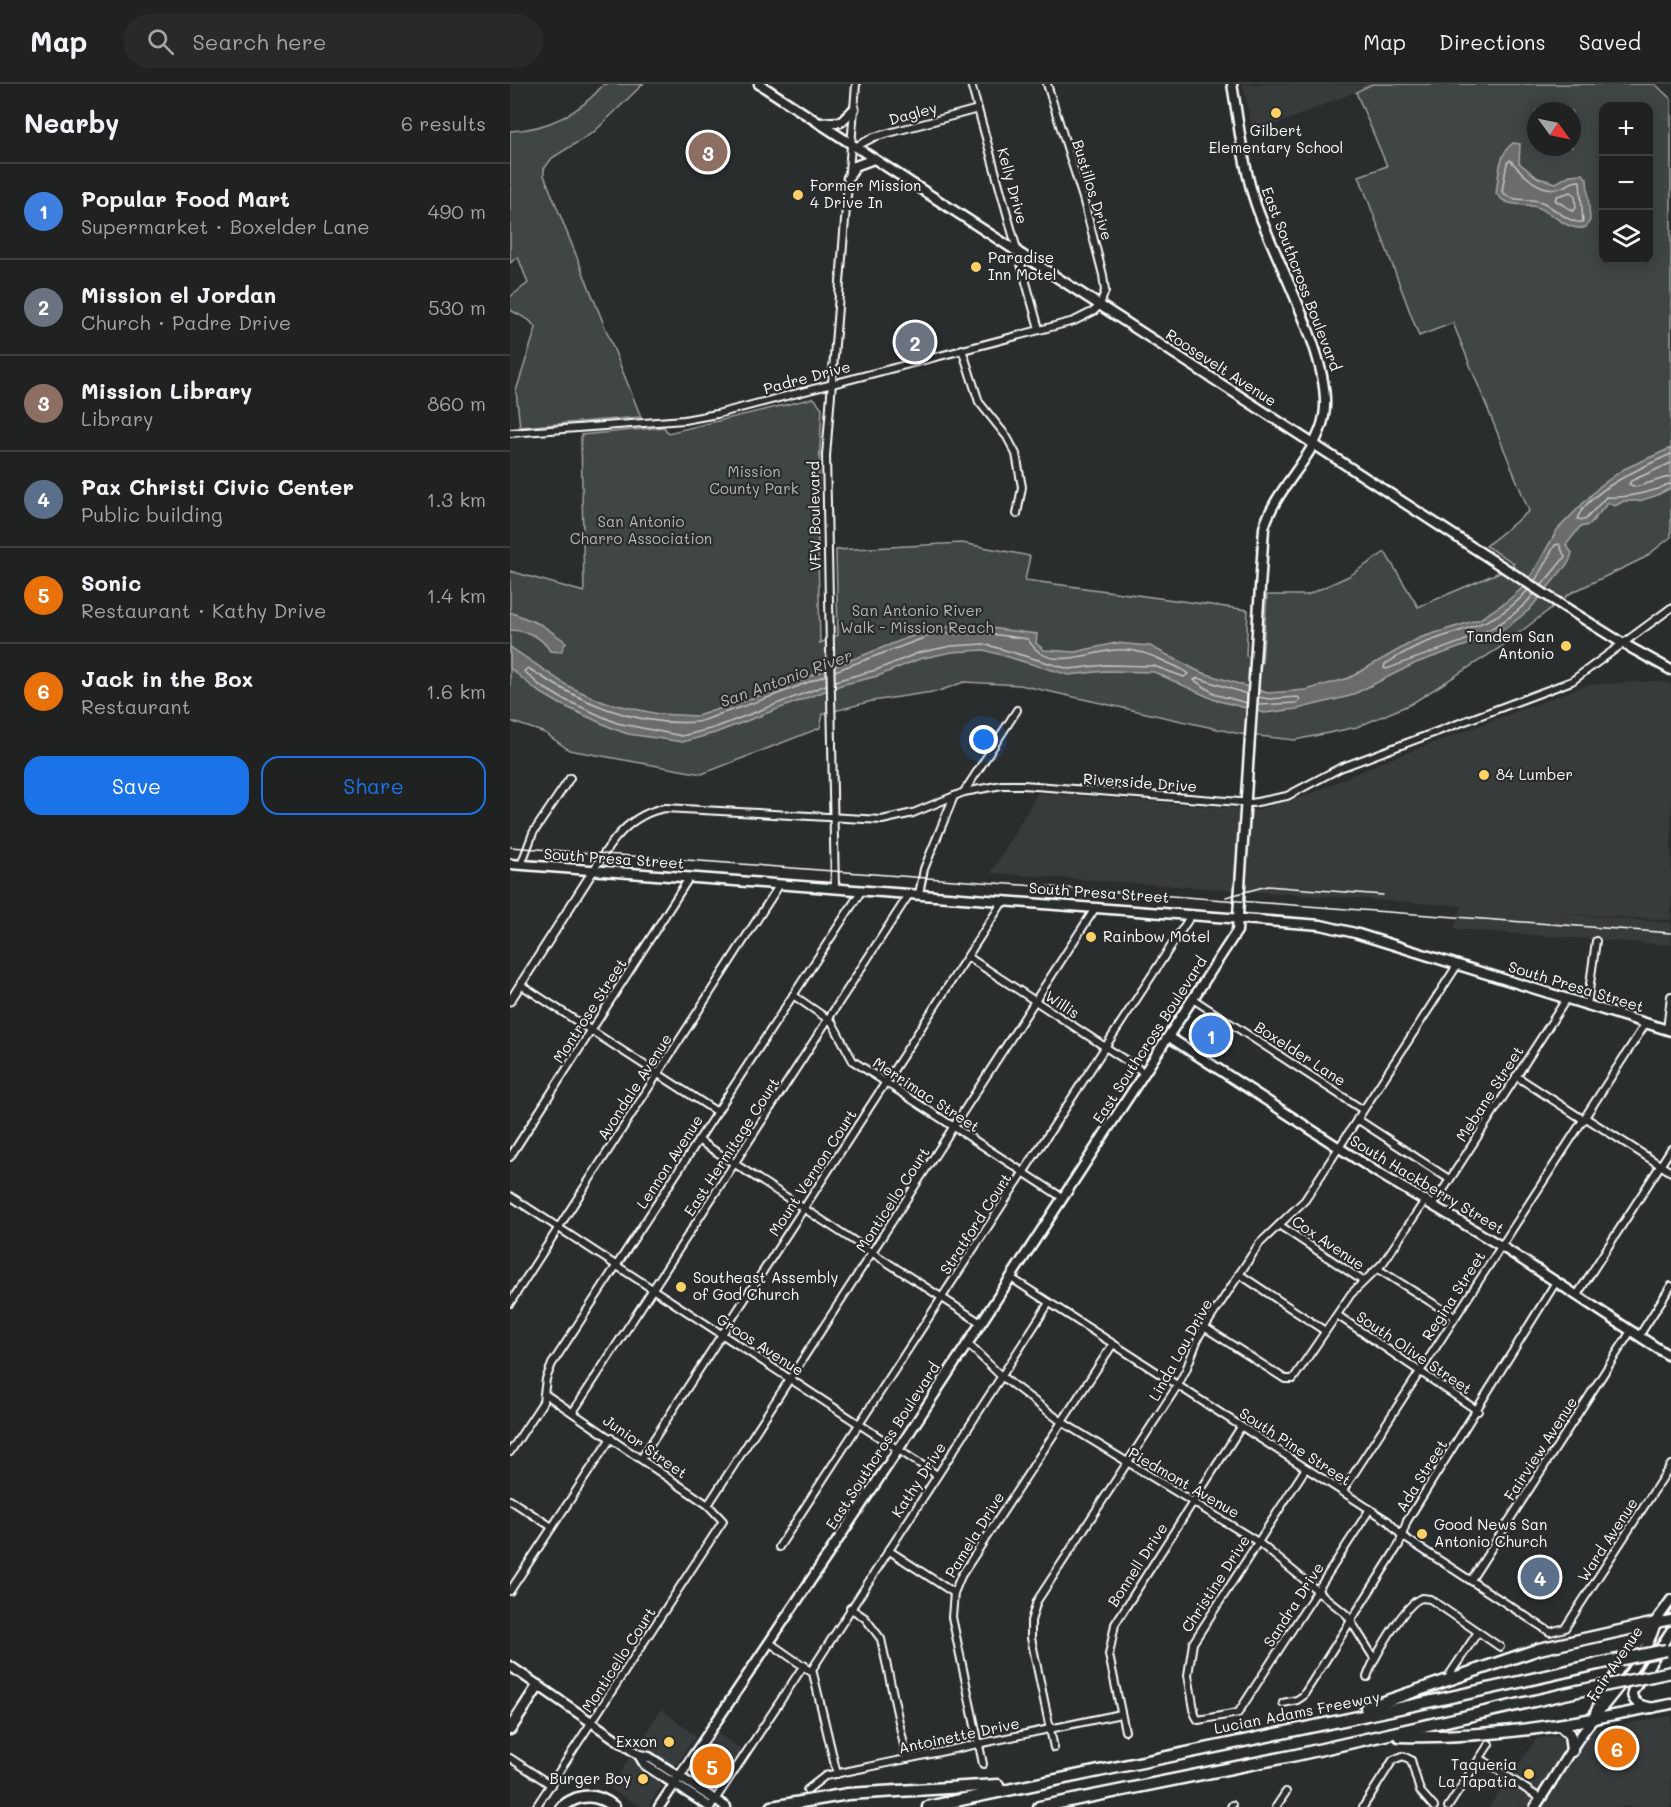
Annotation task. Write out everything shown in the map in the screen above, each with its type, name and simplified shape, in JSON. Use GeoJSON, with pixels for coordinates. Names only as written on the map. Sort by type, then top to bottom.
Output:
{"type":"FeatureCollection","features":[{"type":"Feature","properties":{"kind":"highway"},"geometry":{"type":"LineString","coordinates":[[1323,1722],[1539,1648],[1656,1623]]}},
{"type":"Feature","properties":{"kind":"highway","name":"Lucian Adams Freeway"},"geometry":{"type":"LineString","coordinates":[[928,1807],[1323,1722],[1461,1696],[1669,1649]]}},
{"type":"Feature","properties":{"kind":"highway"},"geometry":{"type":"LineString","coordinates":[[1040,1807],[1383,1736],[1671,1672]]}},
{"type":"Feature","properties":{"kind":"highway"},"geometry":{"type":"LineString","coordinates":[[510,1729],[538,1686]]}},
{"type":"Feature","properties":{"kind":"highway"},"geometry":{"type":"LineString","coordinates":[[1383,1736],[1447,1737],[1560,1725],[1593,1719]]}},
{"type":"Feature","properties":{"kind":"highway"},"geometry":{"type":"LineString","coordinates":[[1560,1725],[1570,1734],[1572,1751]]}},
{"type":"Feature","properties":{"kind":"highway"},"geometry":{"type":"LineString","coordinates":[[772,1807],[848,1794],[994,1786],[1069,1771],[1110,1768]]}},
{"type":"Feature","properties":{"kind":"highway"},"geometry":{"type":"LineString","coordinates":[[1072,1807],[1104,1794]]}},
{"type":"Feature","properties":{"kind":"highway"},"geometry":{"type":"LineString","coordinates":[[562,1807],[575,1799],[588,1796],[599,1798],[614,1807]]}},
{"type":"Feature","properties":{"kind":"main road","name":"Roosevelt Avenue"},"geometry":{"type":"LineString","coordinates":[[759,84],[1563,606],[1671,670]]}},
{"type":"Feature","properties":{"kind":"main road","name":"East Southcross Boulevard"},"geometry":{"type":"LineString","coordinates":[[659,1807],[898,1450],[1234,937],[1238,917],[1249,736],[1267,518],[1313,444],[1325,413],[1324,376],[1256,205],[1232,84]]}},
{"type":"Feature","properties":{"kind":"main road"},"geometry":{"type":"LineString","coordinates":[[818,123],[842,122],[854,109]]}},
{"type":"Feature","properties":{"kind":"main road"},"geometry":{"type":"LineString","coordinates":[[848,178],[855,166],[874,159]]}},
{"type":"Feature","properties":{"kind":"main road","name":"South Presa Street"},"geometry":{"type":"LineString","coordinates":[[510,864],[1238,917],[1341,929],[1669,1030]]}},
{"type":"Feature","properties":{"kind":"main road","name":"South Hackberry Street"},"geometry":{"type":"LineString","coordinates":[[1168,1037],[1339,1148],[1501,1246],[1671,1358]]}},
{"type":"Feature","properties":{"kind":"main road","name":"Fair Avenue"},"geometry":{"type":"LineString","coordinates":[[1535,1807],[1593,1719],[1608,1703],[1650,1641],[1656,1623],[1671,1600]]}},
{"type":"Feature","properties":{"kind":"main road"},"geometry":{"type":"LineString","coordinates":[[1656,1623],[1671,1620]]}},
{"type":"Feature","properties":{"kind":"main road"},"geometry":{"type":"LineString","coordinates":[[1653,1708],[1638,1704],[1632,1697],[1632,1692],[1671,1631]]}},
{"type":"Feature","properties":{"kind":"main road"},"geometry":{"type":"LineString","coordinates":[[510,1666],[639,1755],[650,1757],[676,1780],[712,1805],[726,1807]]}},
{"type":"Feature","properties":{"kind":"main road"},"geometry":{"type":"LineString","coordinates":[[1593,1719],[1671,1704]]}},
{"type":"Feature","properties":{"kind":"street","name":"VFW Boulevard"},"geometry":{"type":"LineString","coordinates":[[835,888],[826,456],[848,178],[853,146],[856,84]]}},
{"type":"Feature","properties":{"kind":"street","name":"Kelly Drive"},"geometry":{"type":"LineString","coordinates":[[971,84],[1039,329]]}},
{"type":"Feature","properties":{"kind":"street","name":"Bustillos Drive"},"geometry":{"type":"LineString","coordinates":[[1047,84],[1099,252],[1105,291],[1100,305]]}},
{"type":"Feature","properties":{"kind":"street","name":"Dagley"},"geometry":{"type":"LineString","coordinates":[[853,146],[874,137],[978,109]]}},
{"type":"Feature","properties":{"kind":"street","name":"Padre Drive"},"geometry":{"type":"LineString","coordinates":[[510,433],[684,420],[1082,318],[1100,305]]}},
{"type":"Feature","properties":{"kind":"street"},"geometry":{"type":"LineString","coordinates":[[962,349],[975,395],[1016,454],[1022,486],[1017,514]]}},
{"type":"Feature","properties":{"kind":"street","name":"Riverside Drive"},"geometry":{"type":"LineString","coordinates":[[594,871],[620,832],[641,816],[659,809],[677,807],[833,819],[892,819],[964,792],[984,787],[1023,784],[1245,803],[1287,796],[1340,768],[1559,687],[1579,677],[1671,608]]}},
{"type":"Feature","properties":{"kind":"street"},"geometry":{"type":"LineString","coordinates":[[964,792],[1017,710]]}},
{"type":"Feature","properties":{"kind":"street"},"geometry":{"type":"LineString","coordinates":[[520,865],[533,833],[570,778]]}},
{"type":"Feature","properties":{"kind":"street","name":"East Hermitage Court"},"geometry":{"type":"LineString","coordinates":[[573,1412],[829,1020],[915,894],[954,796]]}},
{"type":"Feature","properties":{"kind":"street"},"geometry":{"type":"LineString","coordinates":[[510,1001],[594,871]]}},
{"type":"Feature","properties":{"kind":"street","name":"Montrose Street"},"geometry":{"type":"LineString","coordinates":[[510,1157],[689,878]]}},
{"type":"Feature","properties":{"kind":"street","name":"Avondale Avenue"},"geometry":{"type":"LineString","coordinates":[[510,1303],[780,884]]}},
{"type":"Feature","properties":{"kind":"street","name":"Lennon Avenue"},"geometry":{"type":"LineString","coordinates":[[510,1452],[543,1402],[546,1379],[552,1364],[862,890]]}},
{"type":"Feature","properties":{"kind":"street","name":"Mount Vernon Court"},"geometry":{"type":"LineString","coordinates":[[641,1459],[1004,900]]}},
{"type":"Feature","properties":{"kind":"street","name":"Monticello Court"},"geometry":{"type":"LineString","coordinates":[[708,1505],[1097,907]]}},
{"type":"Feature","properties":{"kind":"street","name":"Stratford Court"},"geometry":{"type":"LineString","coordinates":[[779,1547],[1193,914]]}},
{"type":"Feature","properties":{"kind":"street"},"geometry":{"type":"LineString","coordinates":[[1587,1005],[1596,941]]}},
{"type":"Feature","properties":{"kind":"street","name":"Willis"},"geometry":{"type":"LineString","coordinates":[[968,957],[1145,1073]]}},
{"type":"Feature","properties":{"kind":"street","name":"Linda Lou Drive"},"geometry":{"type":"LineString","coordinates":[[1054,1748],[1032,1646],[1033,1614],[1041,1595],[1178,1385],[1204,1328],[1239,1274],[1259,1244],[1300,1206],[1458,964]]}},
{"type":"Feature","properties":{"kind":"street"},"geometry":{"type":"LineString","coordinates":[[520,985],[717,1112]]}},
{"type":"Feature","properties":{"kind":"street","name":"Merrimac Street"},"geometry":{"type":"LineString","coordinates":[[793,995],[836,1027],[848,1056],[885,1083],[1063,1198]]}},
{"type":"Feature","properties":{"kind":"street"},"geometry":{"type":"LineString","coordinates":[[1669,1030],[1671,996]]}},
{"type":"Feature","properties":{"kind":"street","name":"Mebane Street"},"geometry":{"type":"LineString","coordinates":[[1363,1281],[1378,1269],[1449,1179],[1568,998]]}},
{"type":"Feature","properties":{"kind":"street","name":"Boxelder Lane"},"geometry":{"type":"LineString","coordinates":[[1193,999],[1363,1110]]}},
{"type":"Feature","properties":{"kind":"street","name":"Regina Street"},"geometry":{"type":"LineString","coordinates":[[1342,1491],[1647,1023]]}},
{"type":"Feature","properties":{"kind":"street"},"geometry":{"type":"LineString","coordinates":[[1516,1076],[1671,1172]]}},
{"type":"Feature","properties":{"kind":"street"},"geometry":{"type":"LineString","coordinates":[[1357,1119],[1449,1179]]}},
{"type":"Feature","properties":{"kind":"street"},"geometry":{"type":"LineString","coordinates":[[698,1140],[981,1323]]}},
{"type":"Feature","properties":{"kind":"street"},"geometry":{"type":"LineString","coordinates":[[1576,1295],[1671,1149]]}},
{"type":"Feature","properties":{"kind":"street","name":"Groos Avenue"},"geometry":{"type":"LineString","coordinates":[[510,1196],[937,1475]]}},
{"type":"Feature","properties":{"kind":"street","name":"Cox Avenue"},"geometry":{"type":"LineString","coordinates":[[1280,1225],[1363,1281]]}},
{"type":"Feature","properties":{"kind":"street","name":"Cox Avenue"},"geometry":{"type":"LineString","coordinates":[[1378,1269],[1455,1317]]}},
{"type":"Feature","properties":{"kind":"street"},"geometry":{"type":"LineString","coordinates":[[1239,1274],[1325,1331]]}},
{"type":"Feature","properties":{"kind":"street","name":"South Pine Street"},"geometry":{"type":"LineString","coordinates":[[1011,1278],[1370,1509],[1396,1527],[1402,1536],[1550,1632],[1565,1628]]}},
{"type":"Feature","properties":{"kind":"street"},"geometry":{"type":"LineString","coordinates":[[1204,1328],[1284,1379],[1290,1380],[1296,1377],[1325,1331],[1363,1281]]}},
{"type":"Feature","properties":{"kind":"street","name":"Ada Street"},"geometry":{"type":"LineString","coordinates":[[1283,1703],[1298,1700],[1303,1696],[1402,1536],[1407,1521],[1478,1411],[1496,1375],[1556,1282]]}},
{"type":"Feature","properties":{"kind":"street","name":"Fairview Avenue"},"geometry":{"type":"LineString","coordinates":[[1471,1580],[1635,1334],[1671,1286]]}},
{"type":"Feature","properties":{"kind":"street","name":"Kathy Drive"},"geometry":{"type":"LineString","coordinates":[[811,1671],[1049,1303]]}},
{"type":"Feature","properties":{"kind":"street","name":"South Olive Street"},"geometry":{"type":"LineString","coordinates":[[1337,1315],[1478,1411]]}},
{"type":"Feature","properties":{"kind":"street","name":"Piedmont Avenue"},"geometry":{"type":"LineString","coordinates":[[967,1344],[1001,1376],[1062,1422],[1127,1464],[1193,1501],[1258,1542],[1318,1589],[1351,1620],[1374,1658]]}},
{"type":"Feature","properties":{"kind":"street","name":"Pamela Drive"},"geometry":{"type":"LineString","coordinates":[[983,1764],[953,1625],[954,1593],[961,1576],[1113,1344]]}},
{"type":"Feature","properties":{"kind":"street","name":"Junior Street"},"geometry":{"type":"LineString","coordinates":[[545,1394],[708,1505],[722,1517],[722,1526]]}},
{"type":"Feature","properties":{"kind":"street","name":"Bonnell Drive"},"geometry":{"type":"LineString","coordinates":[[1125,1731],[1109,1655],[1112,1632],[1121,1612],[1241,1427]]}},
{"type":"Feature","properties":{"kind":"street"},"geometry":{"type":"LineString","coordinates":[[510,1591],[610,1438]]}},
{"type":"Feature","properties":{"kind":"street","name":"Ward Avenue"},"geometry":{"type":"LineString","coordinates":[[1565,1628],[1671,1465]]}},
{"type":"Feature","properties":{"kind":"street","name":"Christine Drive"},"geometry":{"type":"LineString","coordinates":[[1238,1713],[1198,1720],[1195,1715],[1188,1665],[1195,1639],[1306,1468]]}},
{"type":"Feature","properties":{"kind":"street"},"geometry":{"type":"LineString","coordinates":[[510,1500],[552,1527]]}},
{"type":"Feature","properties":{"kind":"street","name":"Sandra Drive"},"geometry":{"type":"LineString","coordinates":[[1238,1713],[1370,1509]]}},
{"type":"Feature","properties":{"kind":"street","name":"Monticello Court"},"geometry":{"type":"LineString","coordinates":[[537,1807],[722,1526]]}},
{"type":"Feature","properties":{"kind":"street"},"geometry":{"type":"LineString","coordinates":[[888,1550],[954,1593]]}},
{"type":"Feature","properties":{"kind":"street"},"geometry":{"type":"LineString","coordinates":[[1367,1677],[1374,1658],[1410,1605],[1418,1599],[1430,1599],[1500,1647]]}},
{"type":"Feature","properties":{"kind":"street"},"geometry":{"type":"LineString","coordinates":[[850,1608],[865,1618],[881,1639],[907,1759]]}},
{"type":"Feature","properties":{"kind":"street"},"geometry":{"type":"LineString","coordinates":[[1450,1674],[1478,1632]]}},
{"type":"Feature","properties":{"kind":"street"},"geometry":{"type":"LineString","coordinates":[[770,1643],[811,1671],[837,1774]]}},
{"type":"Feature","properties":{"kind":"street"},"geometry":{"type":"LineString","coordinates":[[712,1805],[804,1665]]}},
{"type":"Feature","properties":{"kind":"street","name":"Antoinette Drive"},"geometry":{"type":"LineString","coordinates":[[807,1790],[825,1776],[1121,1714]]}},
{"type":"Feature","properties":{"kind":"street"},"geometry":{"type":"LineString","coordinates":[[1448,1807],[1490,1744]]}},
{"type":"Feature","properties":{"kind":"street"},"geometry":{"type":"LineString","coordinates":[[1362,1807],[1393,1760],[1403,1756],[1413,1762],[1420,1791],[1434,1807]]}},
{"type":"Feature","properties":{"kind":"street"},"geometry":{"type":"LineString","coordinates":[[510,1758],[551,1785]]}},
{"type":"Feature","properties":{"kind":"street"},"geometry":{"type":"LineString","coordinates":[[1480,1758],[1541,1798]]}},
{"type":"Feature","properties":{"kind":"street"},"geometry":{"type":"LineString","coordinates":[[1276,1807],[1286,1792]]}},
{"type":"Feature","properties":{"kind":"shaded area","name":"Gilbert Elementary School"},"geometry":{"type":"Polygon","coordinates":[[[1243,84],[1371,84],[1372,85],[1253,134],[1243,84]]]}},
{"type":"Feature","properties":{"kind":"shaded area"},"geometry":{"type":"Polygon","coordinates":[[[1659,681],[1671,684],[1671,920],[1554,913],[1671,923],[1671,945],[1454,929],[1462,906],[991,873],[1038,793],[1256,810],[1303,797],[1382,762],[1587,685],[1659,681]]]}},
{"type":"Feature","properties":{"kind":"shaded area"},"geometry":{"type":"Polygon","coordinates":[[[661,1709],[696,1736],[676,1765],[671,1766],[639,1745],[661,1709]]]}},
{"type":"Feature","properties":{"kind":"shaded area"},"geometry":{"type":"Polygon","coordinates":[[[1671,1716],[1671,1807],[1489,1807],[1536,1739],[1671,1716]]]}},
{"type":"Feature","properties":{"kind":"shaded area"},"geometry":{"type":"Polygon","coordinates":[[[718,1734],[744,1751],[718,1791],[713,1793],[689,1777],[718,1734]]]}},
{"type":"Feature","properties":{"kind":"shaded area"},"geometry":{"type":"Polygon","coordinates":[[[630,1757],[659,1780],[661,1787],[648,1807],[642,1807],[610,1789],[630,1757]]]}},
{"type":"Feature","properties":{"kind":"green space"},"geometry":{"type":"Polygon","coordinates":[[[604,84],[643,84],[594,132],[552,158],[544,169],[544,175],[641,417],[520,427],[516,391],[536,328],[529,320],[510,310],[510,297],[528,283],[518,257],[510,263],[510,131],[538,127],[574,112],[604,84]]]}},
{"type":"Feature","properties":{"kind":"green space"},"geometry":{"type":"Polygon","coordinates":[[[1372,84],[1655,84],[1671,99],[1671,537],[1644,558],[1571,593],[1501,647],[1411,704],[1357,727],[1295,740],[1240,734],[1020,685],[964,682],[939,691],[872,701],[823,714],[820,728],[702,774],[569,750],[545,733],[510,721],[510,571],[584,592],[581,435],[664,427],[668,433],[814,398],[822,408],[817,509],[820,643],[838,635],[836,550],[962,543],[1030,556],[1025,580],[1248,610],[1246,656],[1262,662],[1267,595],[1307,595],[1349,576],[1385,552],[1418,607],[1502,571],[1514,563],[1486,546],[1529,511],[1453,323],[1419,336],[1359,176],[1387,166],[1356,92],[1372,84]]]}},
{"type":"Feature","properties":{"kind":"water"},"geometry":{"type":"Polygon","coordinates":[[[1513,143],[1520,144],[1519,163],[1538,178],[1556,183],[1570,175],[1583,174],[1587,179],[1590,220],[1586,227],[1568,225],[1533,206],[1506,202],[1496,193],[1504,153],[1513,143]]]}},
{"type":"Feature","properties":{"kind":"water","name":"San Antonio River"},"geometry":{"type":"Polygon","coordinates":[[[1671,448],[1671,488],[1639,501],[1624,501],[1615,506],[1608,503],[1589,525],[1580,527],[1566,545],[1572,553],[1569,562],[1529,610],[1506,628],[1475,642],[1416,663],[1350,696],[1297,709],[1265,713],[1215,700],[1154,672],[1105,671],[1069,675],[984,650],[952,652],[919,659],[878,676],[841,685],[715,733],[683,742],[628,734],[614,729],[536,690],[510,668],[510,647],[568,686],[603,702],[658,714],[697,716],[764,694],[930,629],[967,625],[1037,634],[1036,643],[1044,650],[1075,652],[1116,643],[1150,646],[1200,672],[1268,693],[1306,690],[1349,678],[1419,638],[1480,619],[1506,602],[1521,589],[1534,571],[1557,530],[1600,486],[1624,469],[1671,448]]]}},
{"type":"Feature","properties":{"kind":"water"},"geometry":{"type":"Polygon","coordinates":[[[510,612],[542,625],[566,642],[561,652],[550,651],[533,635],[510,630],[510,612]]]}},
{"type":"Feature","properties":{"kind":"railway"},"geometry":{"type":"LineString","coordinates":[[510,847],[1671,933]]}},
{"type":"Feature","properties":{"kind":"railway"},"geometry":{"type":"LineString","coordinates":[[1226,897],[1267,886],[1383,895]]}},
{"type":"Feature","properties":{"kind":"place","name":"Gilbert Elementary School"},"geometry":{"type":"Point","coordinates":[1276,113]}},
{"type":"Feature","properties":{"kind":"place","name":"Mission Library"},"geometry":{"type":"Point","coordinates":[708,152]}},
{"type":"Feature","properties":{"kind":"place","name":"Former Mission 4 Drive In"},"geometry":{"type":"Point","coordinates":[798,195]}},
{"type":"Feature","properties":{"kind":"place","name":"Paradise Inn Motel"},"geometry":{"type":"Point","coordinates":[976,267]}},
{"type":"Feature","properties":{"kind":"place","name":"Mission el Jordan"},"geometry":{"type":"Point","coordinates":[915,342]}},
{"type":"Feature","properties":{"kind":"place","name":"Tandem San Antonio"},"geometry":{"type":"Point","coordinates":[1566,646]}},
{"type":"Feature","properties":{"kind":"place","name":"84 Lumber"},"geometry":{"type":"Point","coordinates":[1484,775]}},
{"type":"Feature","properties":{"kind":"place","name":"Rainbow Motel"},"geometry":{"type":"Point","coordinates":[1091,937]}},
{"type":"Feature","properties":{"kind":"place","name":"Popular Food Mart"},"geometry":{"type":"Point","coordinates":[1211,1035]}},
{"type":"Feature","properties":{"kind":"place","name":"Southeast Assembly of God Church"},"geometry":{"type":"Point","coordinates":[681,1287]}},
{"type":"Feature","properties":{"kind":"place","name":"Good News San Antonio Church"},"geometry":{"type":"Point","coordinates":[1422,1534]}},
{"type":"Feature","properties":{"kind":"place","name":"Pax Christi Civic Center"},"geometry":{"type":"Point","coordinates":[1540,1577]}},
{"type":"Feature","properties":{"kind":"place","name":"Exxon"},"geometry":{"type":"Point","coordinates":[669,1742]}},
{"type":"Feature","properties":{"kind":"place","name":"Jack in the Box"},"geometry":{"type":"Point","coordinates":[1617,1748]}},
{"type":"Feature","properties":{"kind":"place","name":"Sonic"},"geometry":{"type":"Point","coordinates":[712,1766]}},
{"type":"Feature","properties":{"kind":"place","name":"Taqueria La Tapatia"},"geometry":{"type":"Point","coordinates":[1529,1774]}},
{"type":"Feature","properties":{"kind":"place","name":"Burger Boy"},"geometry":{"type":"Point","coordinates":[643,1779]}},
{"type":"Feature","properties":{"kind":"park label","name":"Mission County Park"},"geometry":{"type":"Point","coordinates":[754,480]}},
{"type":"Feature","properties":{"kind":"park label","name":"San Antonio Charro Association"},"geometry":{"type":"Point","coordinates":[641,530]}},
{"type":"Feature","properties":{"kind":"park label","name":"San Antonio River Walk - Mission Reach"},"geometry":{"type":"Point","coordinates":[917,620]}}]}
